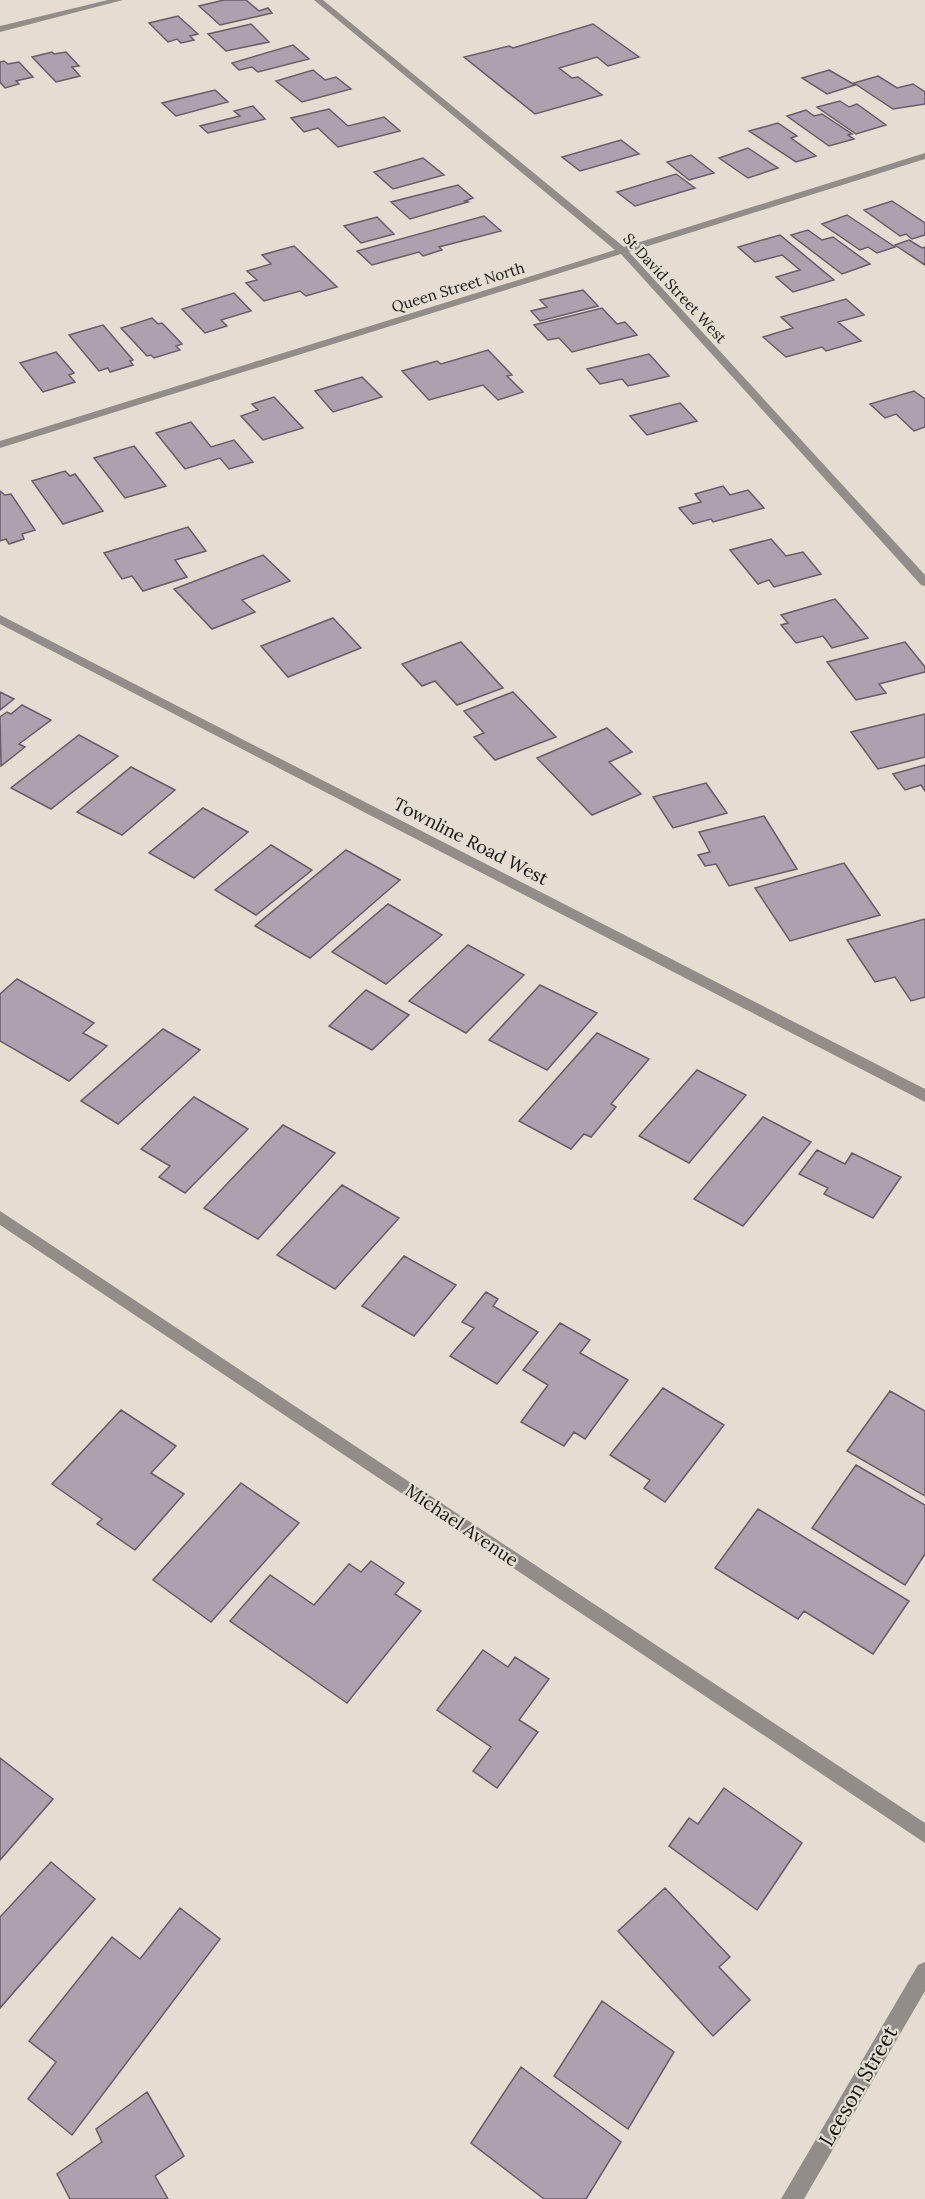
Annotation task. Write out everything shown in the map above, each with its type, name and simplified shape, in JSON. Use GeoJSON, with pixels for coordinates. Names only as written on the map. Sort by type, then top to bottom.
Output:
{"type":"FeatureCollection","features":[{"type":"Feature","properties":{"kind":"street"},"geometry":{"type":"LineString","coordinates":[[0,29],[119,0]]}},
{"type":"Feature","properties":{"kind":"street","name":"St David Street West"},"geometry":{"type":"LineString","coordinates":[[318,0],[623,251],[925,582]]}},
{"type":"Feature","properties":{"kind":"street","name":"Queen Street North"},"geometry":{"type":"LineString","coordinates":[[0,445],[925,156]]}},
{"type":"Feature","properties":{"kind":"street","name":"Townline Road West"},"geometry":{"type":"LineString","coordinates":[[0,619],[925,1096]]}},
{"type":"Feature","properties":{"kind":"street","name":"Michael Avenue"},"geometry":{"type":"LineString","coordinates":[[0,1217],[925,1834]]}},
{"type":"Feature","properties":{"kind":"street","name":"Leeson Street"},"geometry":{"type":"LineString","coordinates":[[792,2199],[925,1972]]}},
{"type":"Feature","properties":{"kind":"building"},"geometry":{"type":"Polygon","coordinates":[[[224,0],[246,0],[259,11],[268,8],[272,13],[220,25],[199,6],[224,0]]]}},
{"type":"Feature","properties":{"kind":"building"},"geometry":{"type":"Polygon","coordinates":[[[178,16],[198,34],[190,36],[194,40],[181,43],[177,39],[168,42],[149,23],[178,16]]]}},
{"type":"Feature","properties":{"kind":"building"},"geometry":{"type":"Polygon","coordinates":[[[251,24],[269,42],[226,51],[208,34],[251,24]]]}},
{"type":"Feature","properties":{"kind":"building"},"geometry":{"type":"Polygon","coordinates":[[[593,24],[639,57],[608,66],[597,57],[559,68],[572,78],[578,77],[602,95],[535,114],[464,57],[509,46],[513,48],[593,24]]]}},
{"type":"Feature","properties":{"kind":"building"},"geometry":{"type":"Polygon","coordinates":[[[293,45],[309,59],[258,72],[252,67],[239,70],[232,63],[293,45]]]}},
{"type":"Feature","properties":{"kind":"building"},"geometry":{"type":"Polygon","coordinates":[[[52,52],[54,54],[66,52],[79,66],[72,67],[80,76],[56,82],[32,57],[52,52]]]}},
{"type":"Feature","properties":{"kind":"building"},"geometry":{"type":"Polygon","coordinates":[[[4,61],[8,64],[19,62],[33,77],[16,81],[19,84],[5,88],[0,82],[0,62],[4,61]]]}},
{"type":"Feature","properties":{"kind":"building"},"geometry":{"type":"Polygon","coordinates":[[[313,70],[325,80],[336,77],[351,89],[302,102],[276,81],[313,70]]]}},
{"type":"Feature","properties":{"kind":"building"},"geometry":{"type":"Polygon","coordinates":[[[829,70],[855,85],[827,94],[802,78],[829,70]]]}},
{"type":"Feature","properties":{"kind":"building"},"geometry":{"type":"Polygon","coordinates":[[[878,76],[897,88],[913,84],[925,92],[925,104],[893,109],[854,83],[878,76]]]}},
{"type":"Feature","properties":{"kind":"building"},"geometry":{"type":"Polygon","coordinates":[[[215,90],[228,102],[176,116],[162,103],[215,90]]]}},
{"type":"Feature","properties":{"kind":"building"},"geometry":{"type":"Polygon","coordinates":[[[840,101],[849,107],[857,104],[886,125],[856,134],[817,107],[840,101]]]}},
{"type":"Feature","properties":{"kind":"building"},"geometry":{"type":"Polygon","coordinates":[[[253,106],[265,119],[208,133],[200,126],[240,116],[234,111],[253,106]]]}},
{"type":"Feature","properties":{"kind":"building"},"geometry":{"type":"Polygon","coordinates":[[[329,109],[348,126],[384,117],[400,131],[338,147],[318,128],[304,132],[291,118],[329,109]]]}},
{"type":"Feature","properties":{"kind":"building"},"geometry":{"type":"Polygon","coordinates":[[[806,110],[814,116],[822,114],[852,134],[848,135],[854,139],[829,146],[787,116],[806,110]]]}},
{"type":"Feature","properties":{"kind":"building"},"geometry":{"type":"Polygon","coordinates":[[[778,123],[797,136],[791,138],[816,156],[796,162],[749,131],[778,123]]]}},
{"type":"Feature","properties":{"kind":"building"},"geometry":{"type":"Polygon","coordinates":[[[621,140],[639,154],[580,171],[562,157],[621,140]]]}},
{"type":"Feature","properties":{"kind":"building"},"geometry":{"type":"Polygon","coordinates":[[[748,148],[778,168],[748,178],[719,158],[748,148]]]}},
{"type":"Feature","properties":{"kind":"building"},"geometry":{"type":"Polygon","coordinates":[[[691,155],[714,173],[689,180],[667,162],[691,155]]]}},
{"type":"Feature","properties":{"kind":"building"},"geometry":{"type":"Polygon","coordinates":[[[423,158],[444,175],[393,189],[374,172],[423,158]]]}},
{"type":"Feature","properties":{"kind":"building"},"geometry":{"type":"Polygon","coordinates":[[[676,174],[695,188],[635,206],[617,192],[676,174]]]}},
{"type":"Feature","properties":{"kind":"building"},"geometry":{"type":"Polygon","coordinates":[[[458,185],[473,198],[465,201],[468,202],[410,219],[391,202],[458,185]]]}},
{"type":"Feature","properties":{"kind":"building"},"geometry":{"type":"Polygon","coordinates":[[[892,201],[925,223],[925,235],[912,239],[906,234],[900,236],[864,210],[892,201]]]}},
{"type":"Feature","properties":{"kind":"building"},"geometry":{"type":"Polygon","coordinates":[[[847,215],[895,247],[877,253],[868,247],[860,250],[822,224],[847,215]]]}},
{"type":"Feature","properties":{"kind":"building"},"geometry":{"type":"Polygon","coordinates":[[[484,216],[501,231],[439,247],[442,250],[423,256],[419,252],[372,265],[357,251],[484,216]]]}},
{"type":"Feature","properties":{"kind":"building"},"geometry":{"type":"Polygon","coordinates":[[[377,217],[394,234],[361,243],[344,226],[377,217]]]}},
{"type":"Feature","properties":{"kind":"building"},"geometry":{"type":"Polygon","coordinates":[[[808,230],[822,240],[833,237],[870,264],[842,274],[791,235],[808,230]]]}},
{"type":"Feature","properties":{"kind":"building"},"geometry":{"type":"Polygon","coordinates":[[[780,235],[834,280],[793,292],[776,277],[800,270],[782,255],[755,262],[738,247],[780,235]]]}},
{"type":"Feature","properties":{"kind":"building"},"geometry":{"type":"Polygon","coordinates":[[[909,240],[922,248],[925,247],[925,265],[895,245],[909,240]]]}},
{"type":"Feature","properties":{"kind":"building"},"geometry":{"type":"Polygon","coordinates":[[[294,246],[337,287],[306,296],[300,291],[264,301],[246,283],[257,280],[247,271],[271,264],[262,255],[294,246]]]}},
{"type":"Feature","properties":{"kind":"building"},"geometry":{"type":"Polygon","coordinates":[[[583,290],[598,306],[540,321],[531,311],[547,307],[540,300],[583,290]]]}},
{"type":"Feature","properties":{"kind":"building"},"geometry":{"type":"Polygon","coordinates":[[[234,293],[251,311],[221,320],[227,326],[205,333],[182,309],[234,293]]]}},
{"type":"Feature","properties":{"kind":"building"},"geometry":{"type":"Polygon","coordinates":[[[846,299],[864,315],[838,322],[861,341],[826,351],[822,347],[786,357],[763,337],[793,328],[781,317],[846,299]]]}},
{"type":"Feature","properties":{"kind":"building"},"geometry":{"type":"Polygon","coordinates":[[[602,308],[617,324],[625,322],[637,335],[572,352],[559,338],[548,340],[534,325],[602,308]]]}},
{"type":"Feature","properties":{"kind":"building"},"geometry":{"type":"Polygon","coordinates":[[[152,318],[158,324],[162,323],[182,344],[176,346],[180,350],[154,358],[151,355],[147,356],[121,328],[152,318]]]}},
{"type":"Feature","properties":{"kind":"building"},"geometry":{"type":"Polygon","coordinates":[[[103,325],[133,360],[130,361],[133,365],[110,372],[108,368],[99,371],[69,335],[103,325]]]}},
{"type":"Feature","properties":{"kind":"building"},"geometry":{"type":"Polygon","coordinates":[[[488,350],[512,375],[507,376],[523,392],[498,400],[483,385],[429,400],[402,371],[437,361],[441,364],[488,350]]]}},
{"type":"Feature","properties":{"kind":"building"},"geometry":{"type":"Polygon","coordinates":[[[56,352],[74,373],[69,375],[75,382],[43,392],[20,363],[56,352]]]}},
{"type":"Feature","properties":{"kind":"building"},"geometry":{"type":"Polygon","coordinates":[[[649,354],[669,376],[628,386],[622,379],[600,384],[587,369],[649,354]]]}},
{"type":"Feature","properties":{"kind":"building"},"geometry":{"type":"Polygon","coordinates":[[[362,377],[382,397],[333,412],[315,391],[362,377]]]}},
{"type":"Feature","properties":{"kind":"building"},"geometry":{"type":"Polygon","coordinates":[[[914,391],[925,399],[925,427],[914,431],[896,414],[885,418],[870,404],[914,391]]]}},
{"type":"Feature","properties":{"kind":"building"},"geometry":{"type":"Polygon","coordinates":[[[274,397],[303,428],[263,440],[241,416],[258,410],[252,404],[274,397]]]}},
{"type":"Feature","properties":{"kind":"building"},"geometry":{"type":"Polygon","coordinates":[[[680,403],[697,421],[647,435],[630,416],[680,403]]]}},
{"type":"Feature","properties":{"kind":"building"},"geometry":{"type":"Polygon","coordinates":[[[191,422],[211,447],[234,440],[253,462],[229,469],[220,458],[185,469],[156,433],[191,422]]]}},
{"type":"Feature","properties":{"kind":"building"},"geometry":{"type":"Polygon","coordinates":[[[134,446],[166,486],[125,498],[94,458],[134,446]]]}},
{"type":"Feature","properties":{"kind":"building"},"geometry":{"type":"Polygon","coordinates":[[[65,471],[70,476],[75,474],[103,511],[63,524],[32,481],[65,471]]]}},
{"type":"Feature","properties":{"kind":"building"},"geometry":{"type":"Polygon","coordinates":[[[723,486],[730,495],[748,490],[764,508],[713,522],[711,519],[693,524],[679,508],[701,502],[695,494],[723,486]]]}},
{"type":"Feature","properties":{"kind":"building"},"geometry":{"type":"Polygon","coordinates":[[[0,491],[5,495],[11,494],[35,530],[22,534],[24,539],[9,544],[6,539],[0,541],[0,491]]]}},
{"type":"Feature","properties":{"kind":"building"},"geometry":{"type":"Polygon","coordinates":[[[188,527],[206,551],[175,560],[187,577],[143,591],[132,576],[122,579],[104,553],[188,527]]]}},
{"type":"Feature","properties":{"kind":"building"},"geometry":{"type":"Polygon","coordinates":[[[771,539],[786,556],[803,552],[821,574],[774,587],[769,580],[758,584],[730,550],[771,539]]]}},
{"type":"Feature","properties":{"kind":"building"},"geometry":{"type":"Polygon","coordinates":[[[263,555],[290,581],[242,600],[255,612],[212,629],[174,589],[263,555]]]}},
{"type":"Feature","properties":{"kind":"building"},"geometry":{"type":"Polygon","coordinates":[[[835,599],[868,638],[832,648],[823,636],[796,643],[781,625],[788,623],[781,615],[835,599]]]}},
{"type":"Feature","properties":{"kind":"building"},"geometry":{"type":"Polygon","coordinates":[[[333,618],[361,648],[288,677],[261,646],[333,618]]]}},
{"type":"Feature","properties":{"kind":"building"},"geometry":{"type":"Polygon","coordinates":[[[461,642],[503,688],[457,705],[435,681],[422,686],[402,664],[461,642]]]}},
{"type":"Feature","properties":{"kind":"building"},"geometry":{"type":"Polygon","coordinates":[[[905,642],[925,667],[925,672],[879,684],[886,693],[856,700],[827,662],[905,642]]]}},
{"type":"Feature","properties":{"kind":"building"},"geometry":{"type":"Polygon","coordinates":[[[0,692],[14,699],[0,710],[0,692]]]}},
{"type":"Feature","properties":{"kind":"building"},"geometry":{"type":"Polygon","coordinates":[[[513,692],[556,737],[495,760],[474,737],[484,733],[464,711],[513,692]]]}},
{"type":"Feature","properties":{"kind":"building"},"geometry":{"type":"Polygon","coordinates":[[[22,705],[51,720],[19,744],[25,747],[1,766],[0,717],[7,712],[11,714],[22,705]]]}},
{"type":"Feature","properties":{"kind":"building"},"geometry":{"type":"Polygon","coordinates":[[[925,714],[925,757],[878,769],[851,732],[925,714]]]}},
{"type":"Feature","properties":{"kind":"building"},"geometry":{"type":"Polygon","coordinates":[[[607,728],[632,752],[609,762],[641,794],[592,815],[537,758],[607,728]]]}},
{"type":"Feature","properties":{"kind":"building"},"geometry":{"type":"Polygon","coordinates":[[[79,735],[118,756],[51,809],[11,788],[79,735]]]}},
{"type":"Feature","properties":{"kind":"building"},"geometry":{"type":"Polygon","coordinates":[[[925,765],[925,791],[921,785],[905,790],[893,774],[925,765]]]}},
{"type":"Feature","properties":{"kind":"building"},"geometry":{"type":"Polygon","coordinates":[[[131,767],[175,790],[122,835],[77,812],[131,767]]]}},
{"type":"Feature","properties":{"kind":"building"},"geometry":{"type":"Polygon","coordinates":[[[706,783],[727,813],[673,828],[653,797],[706,783]]]}},
{"type":"Feature","properties":{"kind":"building"},"geometry":{"type":"Polygon","coordinates":[[[203,808],[248,832],[194,878],[149,853],[203,808]]]}},
{"type":"Feature","properties":{"kind":"building"},"geometry":{"type":"Polygon","coordinates":[[[764,816],[797,869],[729,886],[716,864],[705,866],[698,855],[710,852],[699,832],[764,816]]]}},
{"type":"Feature","properties":{"kind":"building"},"geometry":{"type":"Polygon","coordinates":[[[271,845],[312,870],[256,915],[215,890],[271,845]]]}},
{"type":"Feature","properties":{"kind":"building"},"geometry":{"type":"Polygon","coordinates":[[[346,850],[400,880],[310,958],[255,926],[346,850]]]}},
{"type":"Feature","properties":{"kind":"building"},"geometry":{"type":"Polygon","coordinates":[[[844,863],[880,915],[790,941],[755,888],[844,863]]]}},
{"type":"Feature","properties":{"kind":"building"},"geometry":{"type":"Polygon","coordinates":[[[388,904],[442,935],[386,984],[332,952],[388,904]]]}},
{"type":"Feature","properties":{"kind":"building"},"geometry":{"type":"Polygon","coordinates":[[[925,919],[925,997],[911,1001],[895,977],[875,982],[847,940],[925,919]]]}},
{"type":"Feature","properties":{"kind":"building"},"geometry":{"type":"Polygon","coordinates":[[[468,945],[524,975],[466,1033],[409,1001],[468,945]]]}},
{"type":"Feature","properties":{"kind":"building"},"geometry":{"type":"Polygon","coordinates":[[[17,979],[94,1023],[83,1033],[107,1046],[69,1081],[0,1041],[0,994],[17,979]]]}},
{"type":"Feature","properties":{"kind":"building"},"geometry":{"type":"Polygon","coordinates":[[[540,985],[597,1013],[547,1070],[489,1040],[540,985]]]}},
{"type":"Feature","properties":{"kind":"building"},"geometry":{"type":"Polygon","coordinates":[[[366,990],[409,1015],[372,1050],[329,1026],[366,990]]]}},
{"type":"Feature","properties":{"kind":"building"},"geometry":{"type":"Polygon","coordinates":[[[163,1029],[200,1050],[118,1124],[81,1101],[163,1029]]]}},
{"type":"Feature","properties":{"kind":"building"},"geometry":{"type":"Polygon","coordinates":[[[597,1033],[649,1059],[611,1104],[616,1107],[591,1137],[584,1134],[571,1149],[519,1121],[597,1033]]]}},
{"type":"Feature","properties":{"kind":"building"},"geometry":{"type":"Polygon","coordinates":[[[697,1070],[746,1095],[689,1163],[639,1136],[697,1070]]]}},
{"type":"Feature","properties":{"kind":"building"},"geometry":{"type":"Polygon","coordinates":[[[194,1097],[248,1129],[185,1193],[159,1177],[170,1166],[141,1149],[194,1097]]]}},
{"type":"Feature","properties":{"kind":"building"},"geometry":{"type":"Polygon","coordinates":[[[763,1117],[811,1142],[743,1226],[694,1199],[763,1117]]]}},
{"type":"Feature","properties":{"kind":"building"},"geometry":{"type":"Polygon","coordinates":[[[283,1125],[335,1153],[258,1239],[204,1208],[283,1125]]]}},
{"type":"Feature","properties":{"kind":"building"},"geometry":{"type":"Polygon","coordinates":[[[817,1150],[845,1164],[852,1153],[901,1177],[873,1218],[824,1194],[828,1188],[799,1174],[817,1150]]]}},
{"type":"Feature","properties":{"kind":"building"},"geometry":{"type":"Polygon","coordinates":[[[342,1185],[399,1218],[335,1289],[277,1255],[342,1185]]]}},
{"type":"Feature","properties":{"kind":"building"},"geometry":{"type":"Polygon","coordinates":[[[404,1256],[456,1285],[414,1336],[362,1306],[404,1256]]]}},
{"type":"Feature","properties":{"kind":"building"},"geometry":{"type":"Polygon","coordinates":[[[486,1292],[498,1299],[493,1306],[538,1332],[497,1384],[450,1356],[474,1328],[462,1322],[486,1292]]]}},
{"type":"Feature","properties":{"kind":"building"},"geometry":{"type":"Polygon","coordinates":[[[560,1323],[590,1340],[580,1353],[628,1380],[585,1439],[574,1432],[564,1446],[521,1422],[548,1385],[523,1370],[560,1323]]]}},
{"type":"Feature","properties":{"kind":"building"},"geometry":{"type":"Polygon","coordinates":[[[663,1388],[724,1425],[665,1502],[644,1488],[650,1480],[610,1455],[663,1388]]]}},
{"type":"Feature","properties":{"kind":"building"},"geometry":{"type":"Polygon","coordinates":[[[890,1391],[925,1411],[925,1496],[847,1451],[890,1391]]]}},
{"type":"Feature","properties":{"kind":"building"},"geometry":{"type":"Polygon","coordinates":[[[121,1410],[176,1446],[151,1473],[184,1494],[135,1550],[97,1524],[102,1519],[52,1484],[121,1410]]]}},
{"type":"Feature","properties":{"kind":"building"},"geometry":{"type":"Polygon","coordinates":[[[856,1465],[925,1505],[925,1554],[905,1585],[812,1528],[856,1465]]]}},
{"type":"Feature","properties":{"kind":"building"},"geometry":{"type":"Polygon","coordinates":[[[241,1483],[299,1523],[211,1622],[153,1580],[241,1483]]]}},
{"type":"Feature","properties":{"kind":"building"},"geometry":{"type":"Polygon","coordinates":[[[758,1509],[909,1601],[873,1654],[804,1611],[798,1619],[715,1568],[758,1509]]]}},
{"type":"Feature","properties":{"kind":"building"},"geometry":{"type":"Polygon","coordinates":[[[371,1561],[404,1583],[395,1594],[421,1611],[347,1703],[230,1621],[270,1575],[314,1605],[349,1564],[361,1572],[371,1561]]]}},
{"type":"Feature","properties":{"kind":"building"},"geometry":{"type":"Polygon","coordinates":[[[483,1650],[508,1667],[515,1657],[549,1679],[519,1720],[538,1732],[497,1788],[473,1771],[491,1747],[437,1710],[483,1650]]]}},
{"type":"Feature","properties":{"kind":"building"},"geometry":{"type":"Polygon","coordinates":[[[0,1758],[53,1799],[0,1860],[0,1758]]]}},
{"type":"Feature","properties":{"kind":"building"},"geometry":{"type":"Polygon","coordinates":[[[724,1788],[802,1843],[757,1910],[669,1846],[689,1818],[698,1824],[724,1788]]]}},
{"type":"Feature","properties":{"kind":"building"},"geometry":{"type":"Polygon","coordinates":[[[51,1862],[95,1899],[0,2008],[0,1917],[51,1862]]]}},
{"type":"Feature","properties":{"kind":"building"},"geometry":{"type":"Polygon","coordinates":[[[665,1888],[730,1957],[719,1967],[750,2000],[713,2036],[618,1931],[665,1888]]]}},
{"type":"Feature","properties":{"kind":"building"},"geometry":{"type":"Polygon","coordinates":[[[180,1908],[220,1939],[72,2135],[28,2099],[56,2062],[29,2041],[112,1937],[140,1959],[180,1908]]]}},
{"type":"Feature","properties":{"kind":"building"},"geometry":{"type":"Polygon","coordinates":[[[602,2001],[674,2052],[628,2129],[554,2076],[602,2001]]]}},
{"type":"Feature","properties":{"kind":"building"},"geometry":{"type":"Polygon","coordinates":[[[521,2067],[621,2142],[586,2199],[544,2199],[471,2143],[521,2067]]]}},
{"type":"Feature","properties":{"kind":"building"},"geometry":{"type":"Polygon","coordinates":[[[147,2092],[184,2156],[155,2176],[168,2199],[70,2199],[57,2174],[102,2142],[96,2129],[147,2092]]]}}]}
